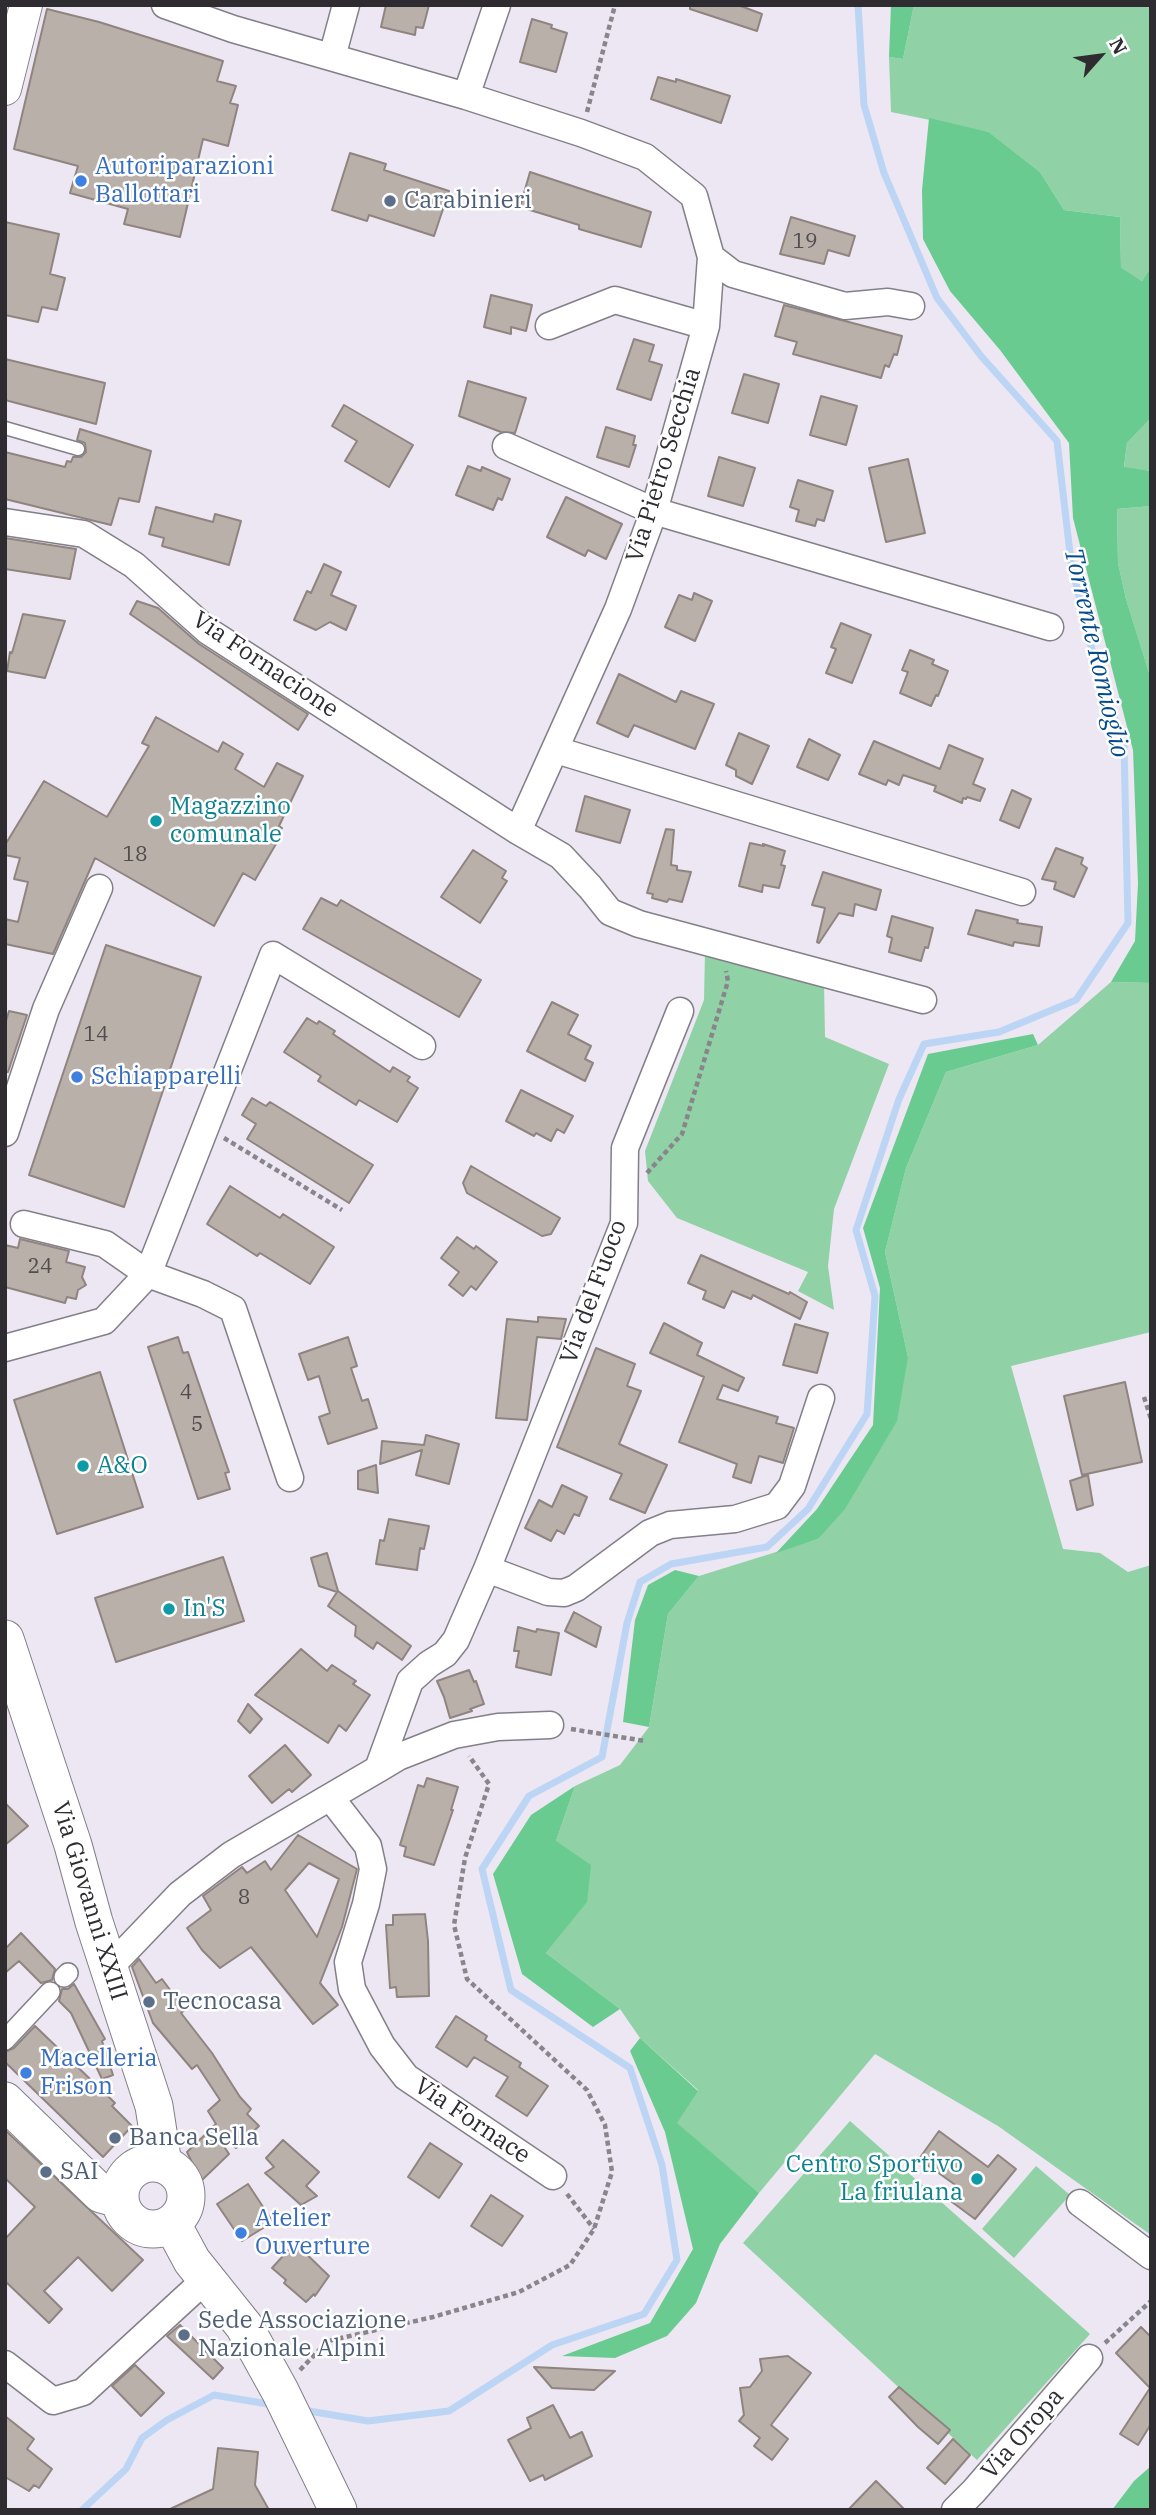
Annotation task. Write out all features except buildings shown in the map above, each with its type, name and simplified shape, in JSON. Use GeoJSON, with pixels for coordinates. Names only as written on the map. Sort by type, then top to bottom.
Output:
{"type":"FeatureCollection","features":[{"type":"Feature","properties":{"kind":"main road","name":"Via Giovanni XXIII"},"geometry":{"type":"LineString","coordinates":[[5,1639],[73,1845],[154,2106],[163,2164]]}},
{"type":"Feature","properties":{"kind":"main road"},"geometry":{"type":"LineString","coordinates":[[5,2101],[101,2194],[119,2199]]}},
{"type":"Feature","properties":{"kind":"main road"},"geometry":{"type":"LineString","coordinates":[[163,2164],[180,2177],[185,2186],[185,2207],[172,2224],[153,2230],[134,2225],[121,2209],[119,2199],[124,2178],[131,2170],[141,2165],[163,2164]]}},
{"type":"Feature","properties":{"kind":"main road"},"geometry":{"type":"LineString","coordinates":[[172,2224],[192,2261],[244,2326],[280,2391],[338,2510]]}},
{"type":"Feature","properties":{"kind":"street"},"geometry":{"type":"LineString","coordinates":[[5,89],[26,5]]}},
{"type":"Feature","properties":{"kind":"street","name":"Via Pietro Secchia"},"geometry":{"type":"LineString","coordinates":[[165,5],[236,17],[332,57],[581,133],[645,157],[694,196],[711,257],[706,326],[654,511],[618,609],[518,831]]}},
{"type":"Feature","properties":{"kind":"street"},"geometry":{"type":"LineString","coordinates":[[332,57],[346,5]]}},
{"type":"Feature","properties":{"kind":"street"},"geometry":{"type":"LineString","coordinates":[[466,96],[497,5]]}},
{"type":"Feature","properties":{"kind":"street"},"geometry":{"type":"LineString","coordinates":[[711,257],[733,274],[845,306],[888,302],[911,306]]}},
{"type":"Feature","properties":{"kind":"street"},"geometry":{"type":"LineString","coordinates":[[549,326],[615,300],[706,326]]}},
{"type":"Feature","properties":{"kind":"street"},"geometry":{"type":"LineString","coordinates":[[506,446],[654,511],[1050,627]]}},
{"type":"Feature","properties":{"kind":"street","name":"Via Fornacione"},"geometry":{"type":"LineString","coordinates":[[5,522],[84,534],[134,565],[208,631],[518,831]]}},
{"type":"Feature","properties":{"kind":"street"},"geometry":{"type":"LineString","coordinates":[[556,750],[1022,892]]}},
{"type":"Feature","properties":{"kind":"street"},"geometry":{"type":"LineString","coordinates":[[518,831],[561,856],[610,912],[639,924],[922,1000]]}},
{"type":"Feature","properties":{"kind":"street"},"geometry":{"type":"LineString","coordinates":[[5,1133],[46,1009],[99,888]]}},
{"type":"Feature","properties":{"kind":"street"},"geometry":{"type":"LineString","coordinates":[[5,1348],[104,1321],[148,1274],[274,955],[422,1046]]}},
{"type":"Feature","properties":{"kind":"street","name":"Via del Fuoco"},"geometry":{"type":"LineString","coordinates":[[487,1569],[624,1223],[625,1148],[680,1011]]}},
{"type":"Feature","properties":{"kind":"street"},"geometry":{"type":"LineString","coordinates":[[24,1224],[105,1244],[148,1274],[203,1294],[233,1309],[290,1478]]}},
{"type":"Feature","properties":{"kind":"street"},"geometry":{"type":"LineString","coordinates":[[378,1769],[410,1681],[445,1654],[456,1640],[487,1569],[548,1591],[564,1593],[576,1588],[650,1533],[670,1524],[735,1520],[777,1506],[792,1486],[821,1398]]}},
{"type":"Feature","properties":{"kind":"street"},"geometry":{"type":"LineString","coordinates":[[109,1968],[180,1894],[231,1855],[398,1757],[454,1735],[498,1727],[550,1725]]}},
{"type":"Feature","properties":{"kind":"street","name":"Via Fornace"},"geometry":{"type":"LineString","coordinates":[[330,1797],[368,1846],[373,1869],[348,1962],[352,1989],[382,2046],[406,2077],[553,2176]]}},
{"type":"Feature","properties":{"kind":"street"},"geometry":{"type":"LineString","coordinates":[[5,2040],[50,1992]]}},
{"type":"Feature","properties":{"kind":"street"},"geometry":{"type":"LineString","coordinates":[[1080,2203],[1151,2256]]}},
{"type":"Feature","properties":{"kind":"street"},"geometry":{"type":"LineString","coordinates":[[5,2364],[53,2401],[83,2392],[206,2279]]}},
{"type":"Feature","properties":{"kind":"street","name":"Via Oropa"},"geometry":{"type":"LineString","coordinates":[[955,2510],[1089,2358]]}},
{"type":"Feature","properties":{"kind":"lane"},"geometry":{"type":"LineString","coordinates":[[5,428],[78,449]]}},
{"type":"Feature","properties":{"kind":"path"},"geometry":{"type":"LineString","coordinates":[[581,133],[615,5]]}},
{"type":"Feature","properties":{"kind":"path"},"geometry":{"type":"LineString","coordinates":[[625,1191],[654,1168],[682,1134],[729,981],[718,945]]}},
{"type":"Feature","properties":{"kind":"path"},"geometry":{"type":"LineString","coordinates":[[205,1126],[342,1210]]}},
{"type":"Feature","properties":{"kind":"path"},"geometry":{"type":"LineString","coordinates":[[1144,1397],[1151,1419]]}},
{"type":"Feature","properties":{"kind":"path"},"geometry":{"type":"LineString","coordinates":[[550,1725],[645,1741]]}},
{"type":"Feature","properties":{"kind":"path"},"geometry":{"type":"LineString","coordinates":[[553,2176],[594,2230]]}},
{"type":"Feature","properties":{"kind":"path"},"geometry":{"type":"LineString","coordinates":[[1089,2358],[1151,2301]]}},
{"type":"Feature","properties":{"kind":"green space"},"geometry":{"type":"Polygon","coordinates":[[[891,5],[914,5],[903,59],[889,57],[891,5]]]}},
{"type":"Feature","properties":{"kind":"green space"},"geometry":{"type":"Polygon","coordinates":[[[914,5],[1151,5],[1151,267],[1142,281],[1121,269],[1120,217],[1064,210],[1040,172],[989,132],[891,112],[889,57],[903,59],[914,5]]]}},
{"type":"Feature","properties":{"kind":"green space"},"geometry":{"type":"Polygon","coordinates":[[[929,118],[989,132],[1040,172],[1064,210],[1120,217],[1121,268],[1142,281],[1151,267],[1151,418],[1127,443],[1124,467],[1151,471],[1151,506],[1117,509],[1118,563],[1126,599],[1151,679],[1151,983],[1111,982],[1135,941],[1138,883],[1133,750],[1073,518],[1069,443],[1000,350],[950,291],[923,239],[922,190],[929,118]]]}},
{"type":"Feature","properties":{"kind":"green space"},"geometry":{"type":"Polygon","coordinates":[[[1151,418],[1151,471],[1124,468],[1127,443],[1151,418]]]}},
{"type":"Feature","properties":{"kind":"green space"},"geometry":{"type":"Polygon","coordinates":[[[1151,506],[1151,679],[1126,599],[1118,563],[1117,509],[1151,506]]]}},
{"type":"Feature","properties":{"kind":"green space"},"geometry":{"type":"Polygon","coordinates":[[[705,952],[824,984],[825,1037],[889,1064],[834,1209],[828,1266],[834,1310],[798,1291],[808,1272],[677,1218],[648,1181],[645,1151],[704,1000],[705,952]]]}},
{"type":"Feature","properties":{"kind":"green space"},"geometry":{"type":"Polygon","coordinates":[[[1111,982],[1151,983],[1151,1332],[1011,1366],[1063,1549],[1100,1553],[1128,1572],[1151,1565],[1151,2235],[998,2126],[875,2054],[759,2193],[676,2123],[698,2090],[640,2038],[620,2009],[546,1953],[587,1901],[556,1841],[575,1786],[620,1765],[649,1727],[668,1614],[699,1576],[818,1539],[908,1357],[885,1252],[906,1168],[946,1072],[1038,1045],[1111,982]]]}},
{"type":"Feature","properties":{"kind":"green space"},"geometry":{"type":"Polygon","coordinates":[[[1033,1034],[1038,1045],[946,1072],[906,1168],[885,1252],[908,1357],[897,1421],[845,1509],[818,1539],[776,1553],[817,1509],[873,1425],[880,1288],[863,1228],[928,1054],[1033,1034]]]}},
{"type":"Feature","properties":{"kind":"green space"},"geometry":{"type":"Polygon","coordinates":[[[675,1570],[699,1576],[668,1614],[649,1727],[623,1722],[635,1620],[648,1585],[675,1570]]]}},
{"type":"Feature","properties":{"kind":"green space"},"geometry":{"type":"Polygon","coordinates":[[[575,1786],[556,1841],[591,1865],[587,1902],[546,1953],[620,2009],[593,2027],[522,1974],[493,1874],[531,1815],[575,1786]]]}},
{"type":"Feature","properties":{"kind":"green space"},"geometry":{"type":"Polygon","coordinates":[[[640,2038],[698,2091],[677,2123],[759,2193],[720,2244],[696,2303],[667,2336],[615,2358],[562,2356],[650,2323],[693,2249],[665,2132],[630,2051],[640,2038]]]}},
{"type":"Feature","properties":{"kind":"green space"},"geometry":{"type":"Polygon","coordinates":[[[850,2121],[1090,2334],[977,2460],[743,2243],[850,2121]]]}},
{"type":"Feature","properties":{"kind":"green space"},"geometry":{"type":"Polygon","coordinates":[[[1036,2166],[1070,2195],[1014,2258],[982,2229],[1036,2166]]]}},
{"type":"Feature","properties":{"kind":"green space"},"geometry":{"type":"Polygon","coordinates":[[[1151,2466],[1151,2510],[1112,2510],[1134,2481],[1151,2466]]]}},
{"type":"Feature","properties":{"kind":"waterway","name":"Torrente Romioglio"},"geometry":{"type":"LineString","coordinates":[[303,2410],[368,2421],[449,2411],[552,2345],[644,2314],[677,2260],[662,2165],[630,2068],[511,1990],[482,1869],[529,1796],[602,1757],[627,1623],[640,1582],[671,1564],[767,1547],[808,1509],[867,1414],[875,1296],[856,1230],[899,1099],[924,1044],[999,1032],[1076,1000],[1128,923],[1124,746],[1090,643],[1071,562],[1057,441],[981,356],[937,298],[884,173],[864,105],[858,5]]}},
{"type":"Feature","properties":{"kind":"waterway","name":"Torrente Romioglio"},"geometry":{"type":"LineString","coordinates":[[82,2510],[126,2469],[142,2438],[167,2420],[214,2395],[274,2405]]}},
{"type":"Feature","properties":{"kind":"place","name":"Autoriparazioni Ballottari"},"geometry":{"type":"Point","coordinates":[81,181]}},
{"type":"Feature","properties":{"kind":"place","name":"Carabinieri"},"geometry":{"type":"Point","coordinates":[390,201]}},
{"type":"Feature","properties":{"kind":"place","name":"Magazzino comunale"},"geometry":{"type":"Point","coordinates":[156,821]}},
{"type":"Feature","properties":{"kind":"place","name":"Schiapparelli"},"geometry":{"type":"Point","coordinates":[77,1077]}},
{"type":"Feature","properties":{"kind":"place","name":"A&O"},"geometry":{"type":"Point","coordinates":[83,1466]}},
{"type":"Feature","properties":{"kind":"place","name":"In'S"},"geometry":{"type":"Point","coordinates":[169,1609]}},
{"type":"Feature","properties":{"kind":"place","name":"Tecnocasa"},"geometry":{"type":"Point","coordinates":[149,2002]}},
{"type":"Feature","properties":{"kind":"place","name":"Macelleria Frison"},"geometry":{"type":"Point","coordinates":[26,2073]}},
{"type":"Feature","properties":{"kind":"place","name":"Banca Sella"},"geometry":{"type":"Point","coordinates":[115,2138]}},
{"type":"Feature","properties":{"kind":"place","name":"SAI"},"geometry":{"type":"Point","coordinates":[46,2172]}},
{"type":"Feature","properties":{"kind":"place","name":"Centro Sportivo La friulana"},"geometry":{"type":"Point","coordinates":[977,2179]}},
{"type":"Feature","properties":{"kind":"place","name":"Atelier Ouverture"},"geometry":{"type":"Point","coordinates":[241,2233]}},
{"type":"Feature","properties":{"kind":"place","name":"Sede Associazione Nazionale Alpini"},"geometry":{"type":"Point","coordinates":[184,2335]}}]}
